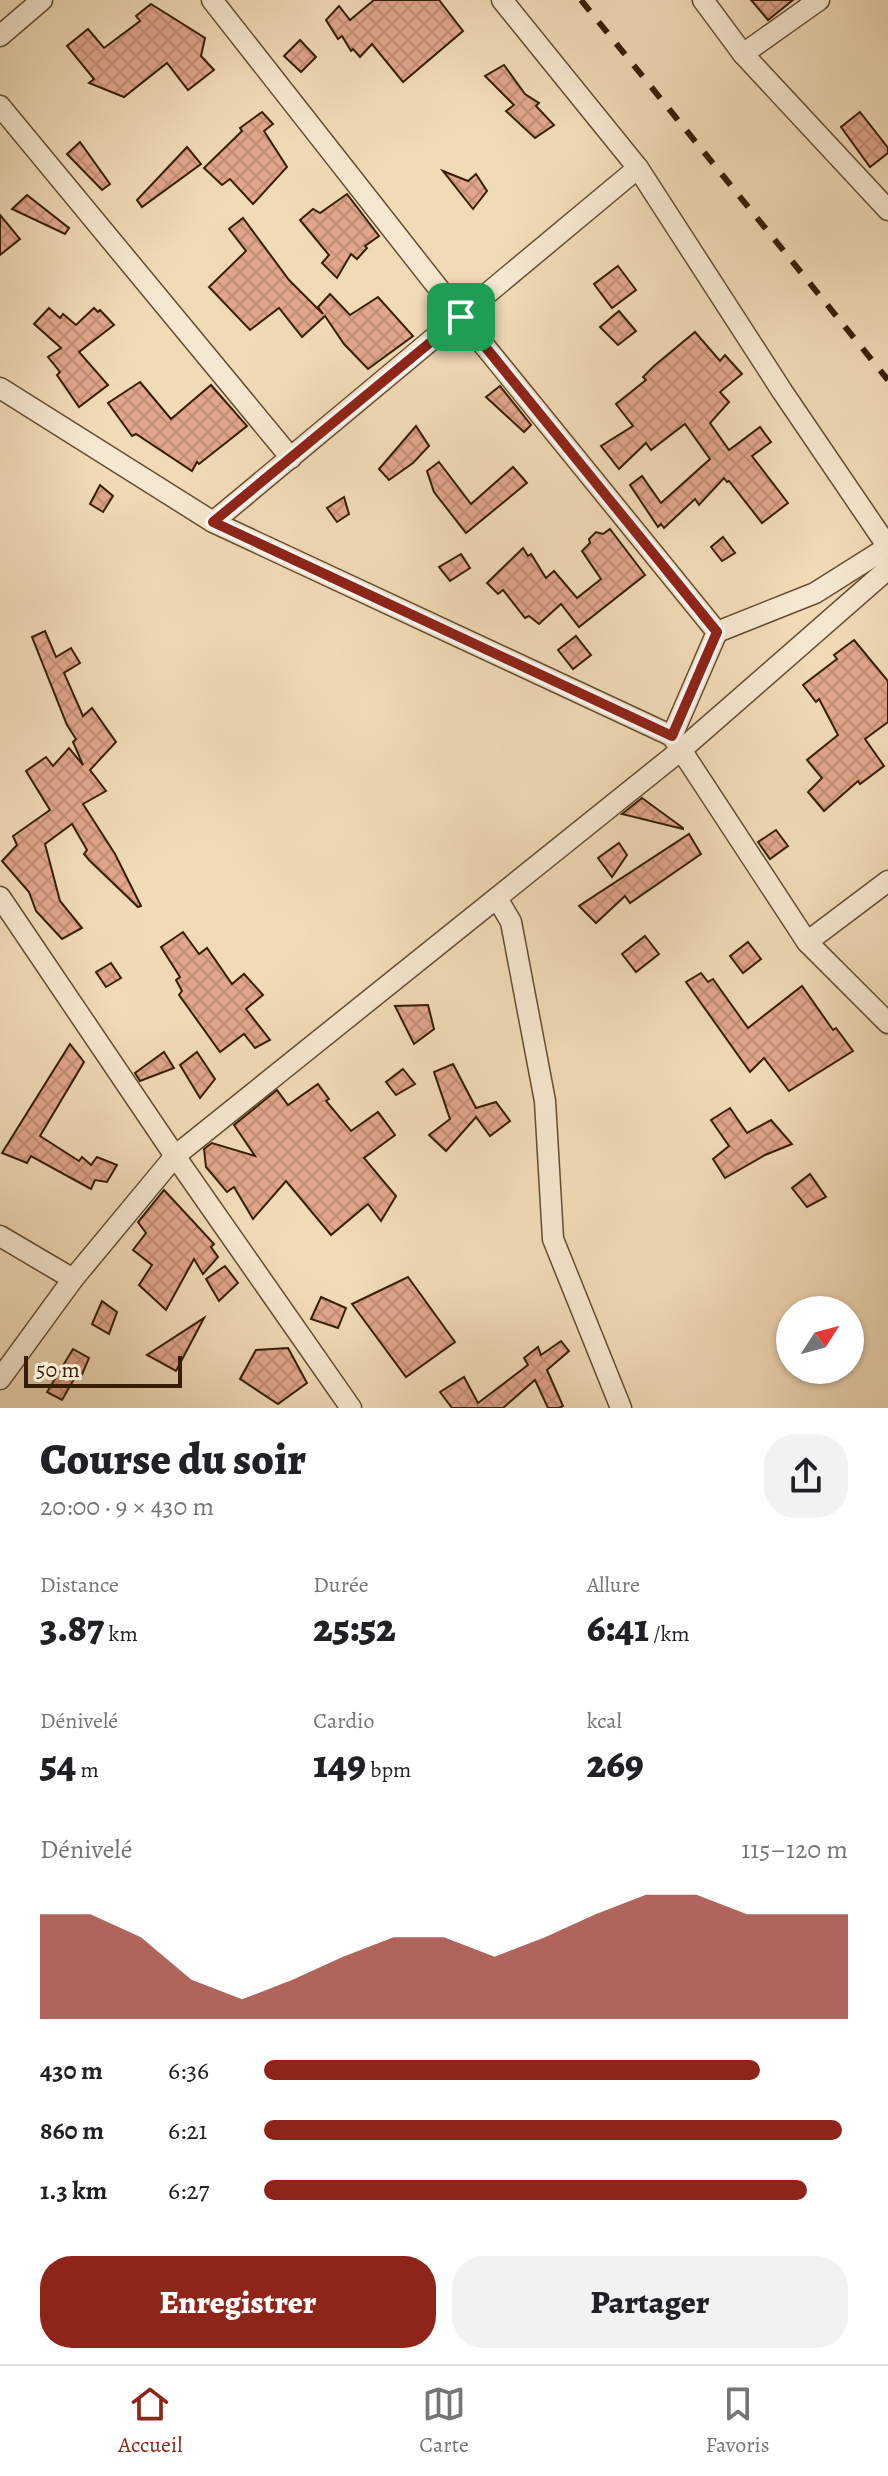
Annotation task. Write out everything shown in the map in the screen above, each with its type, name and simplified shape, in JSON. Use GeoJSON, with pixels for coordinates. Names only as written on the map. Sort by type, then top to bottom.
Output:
{"type":"FeatureCollection","features":[{"type":"Feature","properties":{"kind":"street"},"geometry":{"type":"LineString","coordinates":[[0,36],[42,0]]}},
{"type":"Feature","properties":{"kind":"street"},"geometry":{"type":"LineString","coordinates":[[212,0],[461,317],[717,632]]}},
{"type":"Feature","properties":{"kind":"street"},"geometry":{"type":"LineString","coordinates":[[502,0],[638,168],[773,378],[888,547],[815,593],[717,632],[677,743]]}},
{"type":"Feature","properties":{"kind":"street"},"geometry":{"type":"LineString","coordinates":[[703,0],[743,54],[888,210]]}},
{"type":"Feature","properties":{"kind":"street"},"geometry":{"type":"LineString","coordinates":[[743,54],[819,0]]}},
{"type":"Feature","properties":{"kind":"street"},"geometry":{"type":"LineString","coordinates":[[0,106],[291,458]]}},
{"type":"Feature","properties":{"kind":"street"},"geometry":{"type":"LineString","coordinates":[[213,522],[638,168]]}},
{"type":"Feature","properties":{"kind":"street"},"geometry":{"type":"LineString","coordinates":[[0,388],[213,522],[677,743],[807,942],[888,1023]]}},
{"type":"Feature","properties":{"kind":"street"},"geometry":{"type":"LineString","coordinates":[[0,1379],[73,1279],[175,1156],[497,898],[677,743],[888,569]]}},
{"type":"Feature","properties":{"kind":"street"},"geometry":{"type":"LineString","coordinates":[[807,942],[888,881]]}},
{"type":"Feature","properties":{"kind":"street"},"geometry":{"type":"LineString","coordinates":[[0,897],[351,1408]]}},
{"type":"Feature","properties":{"kind":"street"},"geometry":{"type":"LineString","coordinates":[[497,898],[511,922],[545,1101],[553,1239],[621,1408]]}},
{"type":"Feature","properties":{"kind":"street"},"geometry":{"type":"LineString","coordinates":[[0,1236],[73,1279]]}},
{"type":"Feature","properties":{"kind":"building"},"geometry":{"type":"Polygon","coordinates":[[[374,0],[439,0],[463,31],[403,82],[372,44],[360,57],[353,49],[351,51],[342,36],[338,39],[326,20],[339,6],[350,20],[374,0]]]}},
{"type":"Feature","properties":{"kind":"building"},"geometry":{"type":"Polygon","coordinates":[[[751,0],[793,0],[768,20],[751,0]]]}},
{"type":"Feature","properties":{"kind":"building"},"geometry":{"type":"Polygon","coordinates":[[[151,4],[205,38],[201,56],[214,70],[188,90],[167,63],[124,97],[89,83],[94,79],[67,46],[88,29],[104,48],[140,21],[136,16],[151,4]]]}},
{"type":"Feature","properties":{"kind":"building"},"geometry":{"type":"Polygon","coordinates":[[[300,40],[316,57],[301,72],[284,56],[300,40]]]}},
{"type":"Feature","properties":{"kind":"building"},"geometry":{"type":"Polygon","coordinates":[[[504,65],[525,94],[539,103],[536,106],[554,125],[535,138],[506,111],[514,105],[485,76],[504,65]]]}},
{"type":"Feature","properties":{"kind":"building"},"geometry":{"type":"Polygon","coordinates":[[[262,112],[273,124],[264,131],[287,167],[253,204],[230,179],[222,185],[204,168],[242,131],[240,128],[262,112]]]}},
{"type":"Feature","properties":{"kind":"building"},"geometry":{"type":"Polygon","coordinates":[[[860,112],[888,148],[888,153],[870,167],[841,127],[860,112]]]}},
{"type":"Feature","properties":{"kind":"building"},"geometry":{"type":"Polygon","coordinates":[[[80,142],[110,184],[102,190],[67,154],[80,142]]]}},
{"type":"Feature","properties":{"kind":"building"},"geometry":{"type":"Polygon","coordinates":[[[187,147],[201,164],[142,207],[137,200],[187,147]]]}},
{"type":"Feature","properties":{"kind":"building"},"geometry":{"type":"Polygon","coordinates":[[[443,171],[468,181],[476,174],[487,191],[473,209],[443,171]]]}},
{"type":"Feature","properties":{"kind":"building"},"geometry":{"type":"Polygon","coordinates":[[[347,194],[379,236],[365,246],[367,248],[357,259],[351,254],[337,278],[322,263],[329,255],[300,220],[313,209],[320,213],[347,194]]]}},
{"type":"Feature","properties":{"kind":"building"},"geometry":{"type":"Polygon","coordinates":[[[27,195],[69,228],[65,234],[12,209],[27,195]]]}},
{"type":"Feature","properties":{"kind":"building"},"geometry":{"type":"Polygon","coordinates":[[[0,215],[20,239],[0,255],[0,215]]]}},
{"type":"Feature","properties":{"kind":"building"},"geometry":{"type":"Polygon","coordinates":[[[243,218],[289,280],[323,314],[318,307],[330,294],[350,315],[378,297],[413,336],[368,369],[344,344],[325,316],[302,337],[279,308],[250,330],[209,287],[246,251],[229,229],[243,218]]]}},
{"type":"Feature","properties":{"kind":"building"},"geometry":{"type":"Polygon","coordinates":[[[618,266],[636,290],[612,308],[594,284],[618,266]]]}},
{"type":"Feature","properties":{"kind":"building"},"geometry":{"type":"Polygon","coordinates":[[[49,308],[60,318],[63,314],[76,325],[94,308],[114,325],[79,352],[108,385],[79,407],[48,357],[61,348],[34,324],[49,308]]]}},
{"type":"Feature","properties":{"kind":"building"},"geometry":{"type":"Polygon","coordinates":[[[619,311],[636,331],[618,345],[600,327],[619,311]]]}},
{"type":"Feature","properties":{"kind":"building"},"geometry":{"type":"Polygon","coordinates":[[[695,332],[720,361],[725,355],[742,374],[720,392],[729,402],[710,423],[729,450],[760,427],[771,442],[752,456],[788,503],[762,523],[724,478],[699,505],[695,499],[664,528],[661,524],[658,527],[630,485],[642,476],[661,503],[710,459],[685,424],[651,450],[646,443],[619,469],[601,446],[633,426],[616,404],[646,380],[643,377],[654,366],[695,332]]]}},
{"type":"Feature","properties":{"kind":"building"},"geometry":{"type":"Polygon","coordinates":[[[140,382],[171,419],[211,385],[247,426],[199,464],[197,462],[192,471],[136,434],[132,436],[108,403],[140,382]]]}},
{"type":"Feature","properties":{"kind":"building"},"geometry":{"type":"Polygon","coordinates":[[[500,386],[531,425],[524,432],[486,397],[500,386]]]}},
{"type":"Feature","properties":{"kind":"building"},"geometry":{"type":"Polygon","coordinates":[[[416,426],[429,446],[413,463],[389,480],[379,469],[416,426]]]}},
{"type":"Feature","properties":{"kind":"building"},"geometry":{"type":"Polygon","coordinates":[[[439,462],[471,504],[513,467],[527,483],[466,533],[434,492],[427,471],[439,462]]]}},
{"type":"Feature","properties":{"kind":"building"},"geometry":{"type":"Polygon","coordinates":[[[100,485],[113,496],[103,512],[90,504],[100,485]]]}},
{"type":"Feature","properties":{"kind":"building"},"geometry":{"type":"Polygon","coordinates":[[[344,497],[349,514],[337,522],[327,508],[344,497]]]}},
{"type":"Feature","properties":{"kind":"building"},"geometry":{"type":"Polygon","coordinates":[[[610,529],[645,575],[579,627],[561,604],[539,624],[529,616],[525,618],[503,590],[498,594],[487,583],[523,548],[528,556],[531,554],[546,578],[554,571],[577,598],[601,579],[582,551],[596,532],[603,534],[610,529]]]}},
{"type":"Feature","properties":{"kind":"building"},"geometry":{"type":"Polygon","coordinates":[[[723,537],[735,553],[722,561],[711,547],[723,537]]]}},
{"type":"Feature","properties":{"kind":"building"},"geometry":{"type":"Polygon","coordinates":[[[461,554],[470,568],[450,581],[439,567],[461,554]]]}},
{"type":"Feature","properties":{"kind":"building"},"geometry":{"type":"Polygon","coordinates":[[[45,631],[56,657],[71,648],[80,663],[64,673],[83,716],[92,708],[116,742],[90,770],[106,791],[83,804],[115,854],[141,906],[138,907],[89,860],[84,854],[87,850],[72,824],[45,844],[60,901],[82,928],[62,939],[36,911],[29,892],[2,861],[17,845],[13,836],[50,810],[26,771],[46,757],[53,766],[69,748],[83,765],[73,742],[76,739],[67,725],[32,637],[45,631]]]}},
{"type":"Feature","properties":{"kind":"building"},"geometry":{"type":"Polygon","coordinates":[[[576,636],[591,655],[573,669],[558,650],[576,636]]]}},
{"type":"Feature","properties":{"kind":"building"},"geometry":{"type":"Polygon","coordinates":[[[854,640],[888,681],[888,722],[865,739],[884,766],[860,784],[858,781],[824,811],[808,792],[822,778],[807,760],[838,735],[819,699],[816,702],[803,685],[837,659],[834,655],[854,640]]]}},
{"type":"Feature","properties":{"kind":"building"},"geometry":{"type":"Polygon","coordinates":[[[642,798],[683,828],[683,829],[622,814],[642,798]]]}},
{"type":"Feature","properties":{"kind":"building"},"geometry":{"type":"Polygon","coordinates":[[[776,830],[788,846],[770,859],[758,842],[776,830]]]}},
{"type":"Feature","properties":{"kind":"building"},"geometry":{"type":"Polygon","coordinates":[[[689,834],[701,854],[630,903],[625,896],[596,923],[579,906],[689,834]]]}},
{"type":"Feature","properties":{"kind":"building"},"geometry":{"type":"Polygon","coordinates":[[[619,843],[627,855],[612,877],[598,858],[619,843]]]}},
{"type":"Feature","properties":{"kind":"building"},"geometry":{"type":"Polygon","coordinates":[[[183,932],[199,954],[207,948],[232,984],[244,974],[263,995],[246,1009],[270,1040],[255,1048],[244,1034],[220,1052],[179,995],[182,991],[176,980],[180,977],[161,947],[183,932]]]}},
{"type":"Feature","properties":{"kind":"building"},"geometry":{"type":"Polygon","coordinates":[[[645,936],[659,954],[636,972],[622,954],[645,936]]]}},
{"type":"Feature","properties":{"kind":"building"},"geometry":{"type":"Polygon","coordinates":[[[748,942],[761,959],[743,973],[730,956],[748,942]]]}},
{"type":"Feature","properties":{"kind":"building"},"geometry":{"type":"Polygon","coordinates":[[[111,963],[121,978],[106,987],[96,972],[111,963]]]}},
{"type":"Feature","properties":{"kind":"building"},"geometry":{"type":"Polygon","coordinates":[[[701,973],[708,982],[713,979],[748,1028],[802,986],[833,1030],[836,1028],[853,1051],[789,1091],[764,1058],[750,1072],[686,982],[701,973]]]}},
{"type":"Feature","properties":{"kind":"building"},"geometry":{"type":"Polygon","coordinates":[[[428,1005],[434,1029],[414,1044],[395,1006],[428,1005]]]}},
{"type":"Feature","properties":{"kind":"building"},"geometry":{"type":"Polygon","coordinates":[[[70,1044],[84,1062],[40,1136],[79,1161],[82,1157],[91,1165],[97,1157],[117,1165],[107,1182],[95,1180],[91,1189],[31,1156],[27,1163],[2,1153],[70,1044]]]}},
{"type":"Feature","properties":{"kind":"building"},"geometry":{"type":"Polygon","coordinates":[[[164,1052],[174,1068],[140,1081],[135,1073],[164,1052]]]}},
{"type":"Feature","properties":{"kind":"building"},"geometry":{"type":"Polygon","coordinates":[[[197,1052],[215,1079],[200,1098],[180,1065],[197,1052]]]}},
{"type":"Feature","properties":{"kind":"building"},"geometry":{"type":"Polygon","coordinates":[[[453,1064],[476,1108],[496,1102],[510,1121],[490,1136],[476,1117],[446,1151],[429,1135],[450,1119],[434,1072],[453,1064]]]}},
{"type":"Feature","properties":{"kind":"building"},"geometry":{"type":"Polygon","coordinates":[[[403,1069],[415,1084],[396,1095],[386,1082],[403,1069]]]}},
{"type":"Feature","properties":{"kind":"building"},"geometry":{"type":"Polygon","coordinates":[[[318,1084],[329,1099],[326,1101],[351,1131],[378,1112],[395,1135],[364,1158],[396,1196],[381,1221],[368,1204],[331,1235],[286,1181],[253,1219],[234,1187],[227,1192],[206,1167],[204,1149],[212,1143],[255,1156],[234,1125],[277,1090],[288,1105],[318,1084]]]}},
{"type":"Feature","properties":{"kind":"building"},"geometry":{"type":"Polygon","coordinates":[[[730,1108],[747,1133],[771,1120],[792,1144],[765,1155],[725,1178],[713,1159],[729,1146],[711,1120],[730,1108]]]}},
{"type":"Feature","properties":{"kind":"building"},"geometry":{"type":"Polygon","coordinates":[[[810,1174],[826,1197],[807,1207],[792,1188],[810,1174]]]}},
{"type":"Feature","properties":{"kind":"building"},"geometry":{"type":"Polygon","coordinates":[[[164,1190],[214,1244],[211,1247],[218,1257],[203,1274],[194,1259],[166,1310],[139,1285],[152,1265],[133,1250],[146,1233],[138,1222],[164,1190]]]}},
{"type":"Feature","properties":{"kind":"building"},"geometry":{"type":"Polygon","coordinates":[[[225,1266],[238,1283],[219,1301],[206,1279],[225,1266]]]}},
{"type":"Feature","properties":{"kind":"building"},"geometry":{"type":"Polygon","coordinates":[[[408,1277],[455,1342],[406,1377],[352,1304],[408,1277]]]}},
{"type":"Feature","properties":{"kind":"building"},"geometry":{"type":"Polygon","coordinates":[[[321,1297],[346,1308],[338,1328],[311,1319],[321,1297]]]}},
{"type":"Feature","properties":{"kind":"building"},"geometry":{"type":"Polygon","coordinates":[[[102,1301],[117,1312],[109,1334],[92,1324],[102,1301]]]}},
{"type":"Feature","properties":{"kind":"building"},"geometry":{"type":"Polygon","coordinates":[[[204,1318],[176,1371],[147,1355],[204,1318]]]}},
{"type":"Feature","properties":{"kind":"building"},"geometry":{"type":"Polygon","coordinates":[[[561,1341],[569,1351],[547,1370],[563,1406],[559,1408],[548,1408],[535,1380],[503,1408],[452,1408],[440,1392],[464,1377],[478,1403],[528,1365],[524,1358],[538,1347],[541,1355],[561,1341]]]}},
{"type":"Feature","properties":{"kind":"building"},"geometry":{"type":"Polygon","coordinates":[[[288,1348],[307,1383],[278,1404],[240,1379],[256,1350],[288,1348]]]}},
{"type":"Feature","properties":{"kind":"building"},"geometry":{"type":"Polygon","coordinates":[[[73,1349],[89,1358],[81,1377],[77,1374],[62,1400],[47,1392],[73,1349]]]}},
{"type":"Feature","properties":{"kind":"railway"},"geometry":{"type":"LineString","coordinates":[[581,0],[888,380]]}},
{"type":"Feature","properties":{"kind":"route"},"geometry":{"type":"LineString","coordinates":[[461,317],[717,632],[672,736],[213,522],[461,317]]}}]}
